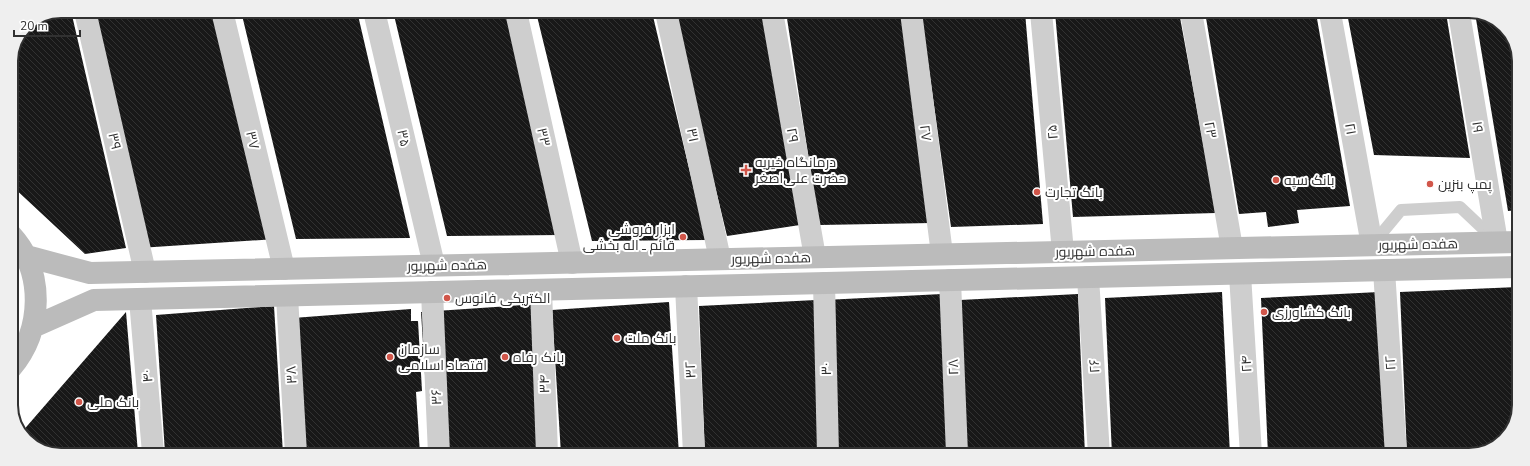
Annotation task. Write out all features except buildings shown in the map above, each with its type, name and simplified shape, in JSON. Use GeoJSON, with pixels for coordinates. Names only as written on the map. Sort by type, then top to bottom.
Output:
{"type":"FeatureCollection","features":[{"type":"Feature","properties":{"kind":"main road","name":"هفده شهریور"},"geometry":{"type":"LineString","coordinates":[[26,256],[90,274],[284,268],[1512,242]]}},
{"type":"Feature","properties":{"kind":"main road"},"geometry":{"type":"LineString","coordinates":[[18,245],[26,256],[33,275],[36,291],[36,306],[33,327],[23,352],[18,359]]}},
{"type":"Feature","properties":{"kind":"main road","name":"هفده شهریور"},"geometry":{"type":"LineString","coordinates":[[33,327],[94,300],[1512,267]]}},
{"type":"Feature","properties":{"kind":"street","name":"۳۹"},"geometry":{"type":"LineString","coordinates":[[87,18],[145,272]]}},
{"type":"Feature","properties":{"kind":"street","name":"۳۷"},"geometry":{"type":"LineString","coordinates":[[224,18],[284,268]]}},
{"type":"Feature","properties":{"kind":"street","name":"۳۵"},"geometry":{"type":"LineString","coordinates":[[376,18],[434,265]]}},
{"type":"Feature","properties":{"kind":"street","name":"۳۳"},"geometry":{"type":"LineString","coordinates":[[517,18],[572,262]]}},
{"type":"Feature","properties":{"kind":"street","name":"۳۱"},"geometry":{"type":"LineString","coordinates":[[667,18],[720,259]]}},
{"type":"Feature","properties":{"kind":"street","name":"۲۹"},"geometry":{"type":"LineString","coordinates":[[773,18],[815,257]]}},
{"type":"Feature","properties":{"kind":"street","name":"۲۷"},"geometry":{"type":"LineString","coordinates":[[912,18],[942,254]]}},
{"type":"Feature","properties":{"kind":"street","name":"۲۵"},"geometry":{"type":"LineString","coordinates":[[1042,18],[1063,252]]}},
{"type":"Feature","properties":{"kind":"street","name":"۲۳"},"geometry":{"type":"LineString","coordinates":[[1192,18],[1232,248]]}},
{"type":"Feature","properties":{"kind":"street","name":"۲۱"},"geometry":{"type":"LineString","coordinates":[[1331,18],[1372,245]]}},
{"type":"Feature","properties":{"kind":"street","name":"۱۹"},"geometry":{"type":"LineString","coordinates":[[1460,18],[1496,242]]}},
{"type":"Feature","properties":{"kind":"street","name":"۲۲"},"geometry":{"type":"LineString","coordinates":[[1384,270],[1396,448]]}},
{"type":"Feature","properties":{"kind":"street","name":"۲۴"},"geometry":{"type":"LineString","coordinates":[[1240,274],[1251,448]]}},
{"type":"Feature","properties":{"kind":"street","name":"۲۶"},"geometry":{"type":"LineString","coordinates":[[1088,277],[1099,448]]}},
{"type":"Feature","properties":{"kind":"street","name":"۲۸"},"geometry":{"type":"LineString","coordinates":[[950,280],[957,448]]}},
{"type":"Feature","properties":{"kind":"street","name":"۳۰"},"geometry":{"type":"LineString","coordinates":[[824,283],[828,448]]}},
{"type":"Feature","properties":{"kind":"street","name":"۳۲"},"geometry":{"type":"LineString","coordinates":[[686,286],[694,448]]}},
{"type":"Feature","properties":{"kind":"street","name":"۳۴"},"geometry":{"type":"LineString","coordinates":[[541,290],[547,448]]}},
{"type":"Feature","properties":{"kind":"street","name":"۳۶"},"geometry":{"type":"LineString","coordinates":[[432,292],[439,448]]}},
{"type":"Feature","properties":{"kind":"street","name":"۳۸"},"geometry":{"type":"LineString","coordinates":[[287,296],[296,448]]}},
{"type":"Feature","properties":{"kind":"street","name":"۴۰"},"geometry":{"type":"LineString","coordinates":[[140,299],[153,448]]}},
{"type":"Feature","properties":{"kind":"lane"},"geometry":{"type":"LineString","coordinates":[[1372,245],[1402,210],[1460,207],[1496,242]]}},
{"type":"Feature","properties":{"kind":"place","name":"درمانگاه خیریه حضرت علی‌اصغر"},"geometry":{"type":"Point","coordinates":[746,170]}},
{"type":"Feature","properties":{"kind":"place","name":"بانک سپه"},"geometry":{"type":"Point","coordinates":[1276,180]}},
{"type":"Feature","properties":{"kind":"place","name":"پمپ بنزین"},"geometry":{"type":"Point","coordinates":[1430,184]}},
{"type":"Feature","properties":{"kind":"place","name":"بانک تجارت"},"geometry":{"type":"Point","coordinates":[1037,192]}},
{"type":"Feature","properties":{"kind":"place","name":"ابزار فروشی قائم ـ اله بخشی"},"geometry":{"type":"Point","coordinates":[683,237]}},
{"type":"Feature","properties":{"kind":"place","name":"الکتریکی فانوس"},"geometry":{"type":"Point","coordinates":[447,298]}},
{"type":"Feature","properties":{"kind":"place","name":"بانک کشاورزی"},"geometry":{"type":"Point","coordinates":[1264,312]}},
{"type":"Feature","properties":{"kind":"place","name":"بانک ملت"},"geometry":{"type":"Point","coordinates":[617,338]}},
{"type":"Feature","properties":{"kind":"place","name":"سازمان اقتصاد اسلامی"},"geometry":{"type":"Point","coordinates":[390,357]}},
{"type":"Feature","properties":{"kind":"place","name":"بانک رفاه"},"geometry":{"type":"Point","coordinates":[505,357]}},
{"type":"Feature","properties":{"kind":"place","name":"بانک ملی"},"geometry":{"type":"Point","coordinates":[79,402]}}]}
